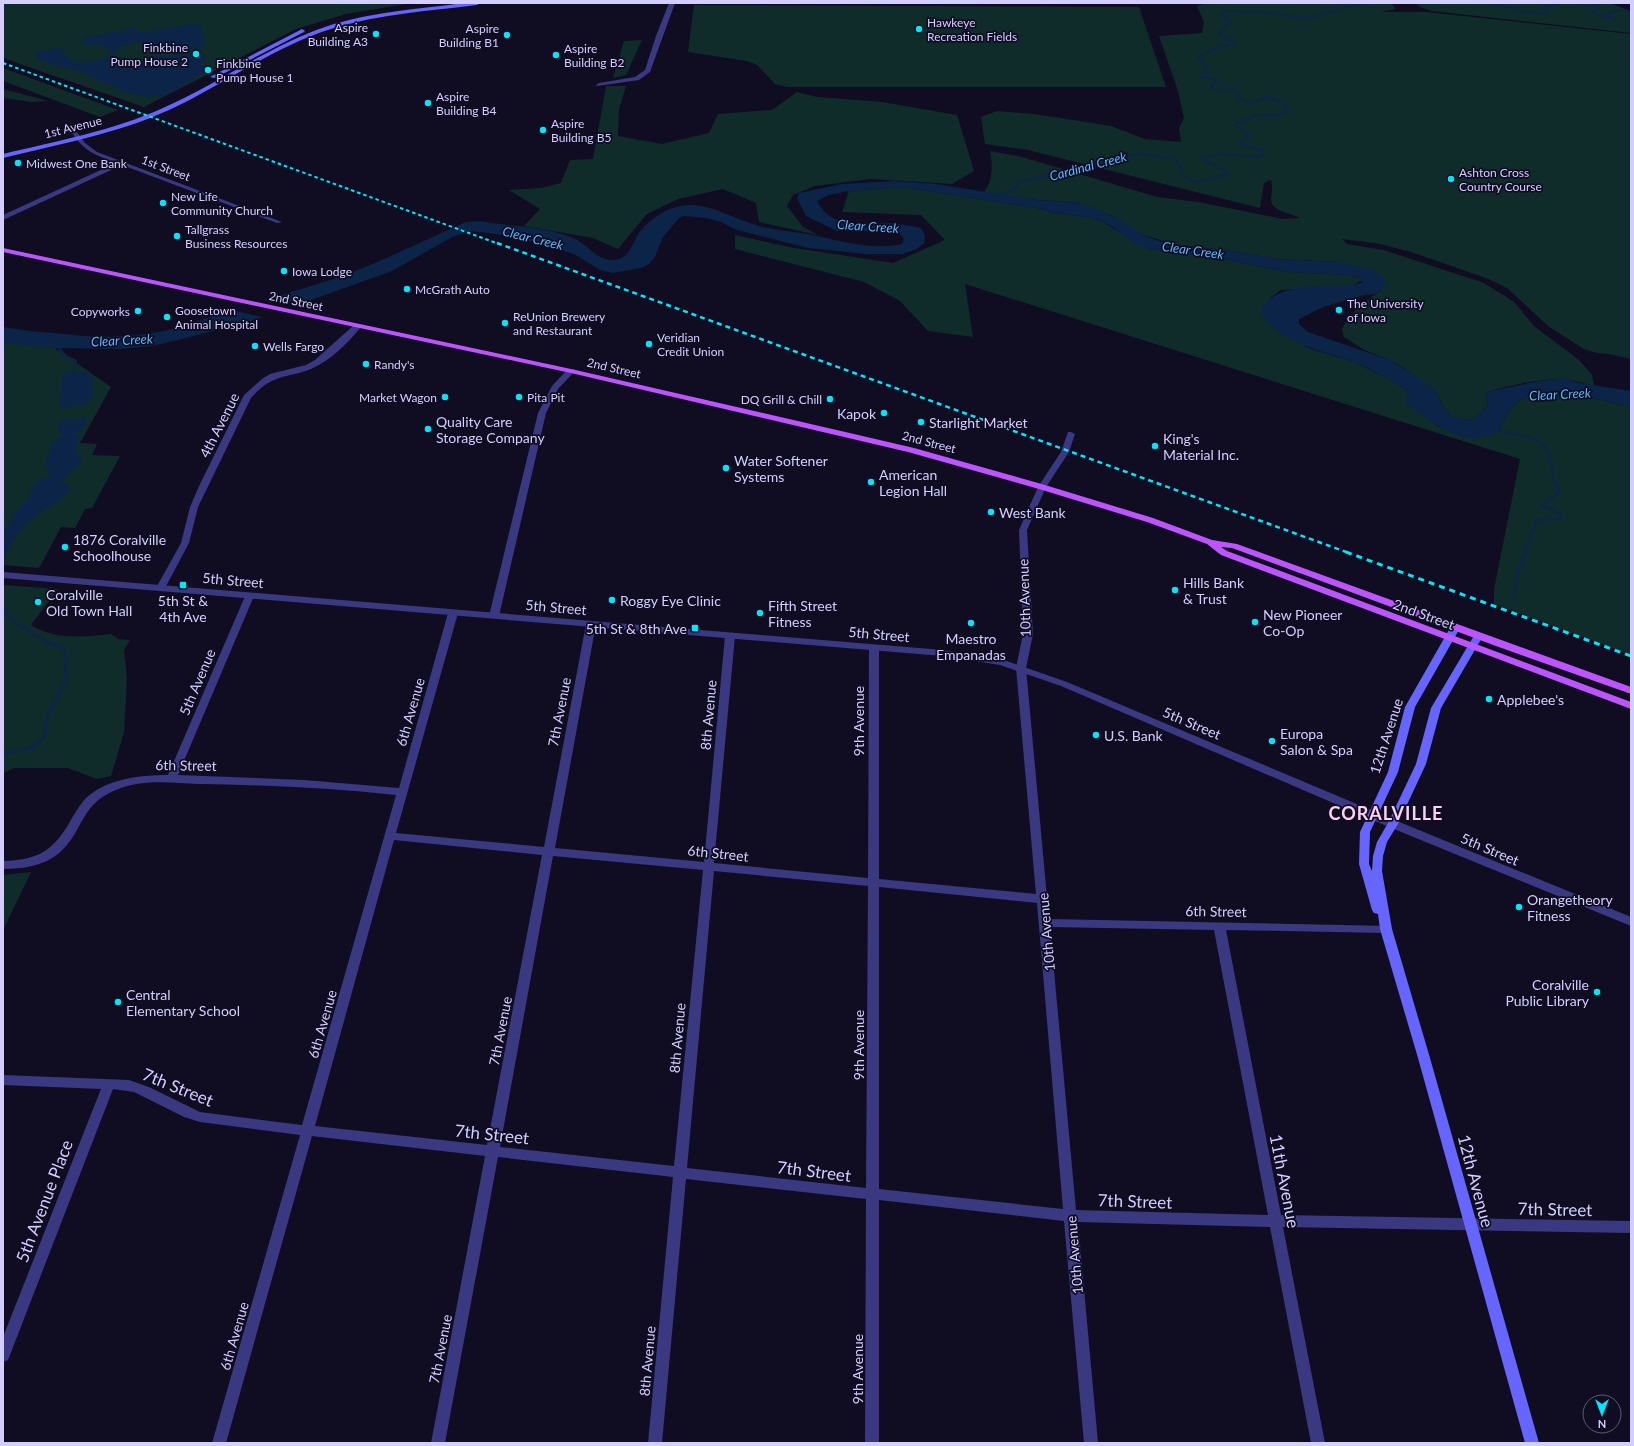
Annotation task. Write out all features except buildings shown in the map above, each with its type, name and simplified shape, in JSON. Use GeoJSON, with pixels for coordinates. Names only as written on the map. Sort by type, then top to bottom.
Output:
{"type":"FeatureCollection","features":[{"type":"Feature","properties":{"kind":"main road"},"geometry":{"type":"LineString","coordinates":[[145,114],[286,38],[311,28],[360,14],[439,3]]}},
{"type":"Feature","properties":{"kind":"main road"},"geometry":{"type":"LineString","coordinates":[[145,114],[188,98],[296,41],[326,29],[380,16],[477,3]]}},
{"type":"Feature","properties":{"kind":"main road","name":"1st Avenue"},"geometry":{"type":"LineString","coordinates":[[3,156],[76,136],[145,114]]}},
{"type":"Feature","properties":{"kind":"main road","name":"1st Avenue"},"geometry":{"type":"LineString","coordinates":[[3,151],[76,136]]}},
{"type":"Feature","properties":{"kind":"main road","name":"2nd Street"},"geometry":{"type":"LineString","coordinates":[[3,250],[358,327],[571,371],[848,434],[911,450],[1128,513],[1210,542],[1234,546],[1455,628],[1631,691]]}},
{"type":"Feature","properties":{"kind":"main road","name":"2nd Street"},"geometry":{"type":"LineString","coordinates":[[1210,542],[1224,553],[1631,706]]}},
{"type":"Feature","properties":{"kind":"main road","name":"12th Avenue"},"geometry":{"type":"LineString","coordinates":[[1455,628],[1410,707],[1393,772],[1365,832],[1364,864],[1367,879],[1386,929],[1424,1058],[1532,1443]]}},
{"type":"Feature","properties":{"kind":"main road","name":"12th Avenue"},"geometry":{"type":"LineString","coordinates":[[1386,929],[1377,871],[1378,856],[1382,842],[1393,824],[1421,764],[1436,708],[1478,636]]}},
{"type":"Feature","properties":{"kind":"street"},"geometry":{"type":"LineString","coordinates":[[599,84],[637,79],[648,71],[659,36],[672,3]]}},
{"type":"Feature","properties":{"kind":"street","name":"1st Street"},"geometry":{"type":"LineString","coordinates":[[76,136],[85,146],[95,153],[279,222]]}},
{"type":"Feature","properties":{"kind":"street"},"geometry":{"type":"LineString","coordinates":[[3,218],[122,163]]}},
{"type":"Feature","properties":{"kind":"street","name":"4th Avenue"},"geometry":{"type":"LineString","coordinates":[[161,588],[185,543],[194,507],[204,484],[247,397],[253,389],[275,374],[306,367],[318,362],[358,327]]}},
{"type":"Feature","properties":{"kind":"street"},"geometry":{"type":"LineString","coordinates":[[494,616],[542,413],[556,388],[571,371]]}},
{"type":"Feature","properties":{"kind":"street","name":"10th Avenue"},"geometry":{"type":"LineString","coordinates":[[1071,434],[1066,452],[1042,487],[1023,530],[1022,553],[1028,634],[1021,668],[1091,1443]]}},
{"type":"Feature","properties":{"kind":"street","name":"5th Street"},"geometry":{"type":"LineString","coordinates":[[3,575],[975,657],[1021,668],[1064,684],[1372,816],[1631,922]]}},
{"type":"Feature","properties":{"kind":"street","name":"5th Avenue"},"geometry":{"type":"LineString","coordinates":[[171,780],[249,596]]}},
{"type":"Feature","properties":{"kind":"street","name":"6th Avenue"},"geometry":{"type":"LineString","coordinates":[[219,1443],[453,613]]}},
{"type":"Feature","properties":{"kind":"street","name":"7th Avenue"},"geometry":{"type":"LineString","coordinates":[[438,1443],[591,624]]}},
{"type":"Feature","properties":{"kind":"street","name":"8th Avenue"},"geometry":{"type":"LineString","coordinates":[[655,1443],[730,636]]}},
{"type":"Feature","properties":{"kind":"street","name":"9th Avenue"},"geometry":{"type":"LineString","coordinates":[[872,1443],[874,648]]}},
{"type":"Feature","properties":{"kind":"street","name":"6th Street"},"geometry":{"type":"LineString","coordinates":[[3,865],[32,862],[51,853],[59,846],[81,810],[87,803],[108,789],[132,781],[171,780],[304,782],[403,792]]}},
{"type":"Feature","properties":{"kind":"street","name":"6th Street"},"geometry":{"type":"LineString","coordinates":[[390,836],[1043,899]]}},
{"type":"Feature","properties":{"kind":"street","name":"6th Street"},"geometry":{"type":"LineString","coordinates":[[1045,923],[1386,929]]}},
{"type":"Feature","properties":{"kind":"street","name":"11th Avenue"},"geometry":{"type":"LineString","coordinates":[[1219,926],[1318,1443]]}},
{"type":"Feature","properties":{"kind":"street","name":"7th Street"},"geometry":{"type":"LineString","coordinates":[[3,1080],[109,1083],[129,1085],[147,1090],[189,1113],[204,1118],[872,1195],[1070,1216],[1631,1227]]}},
{"type":"Feature","properties":{"kind":"street","name":"5th Avenue Place"},"geometry":{"type":"LineString","coordinates":[[3,1355],[109,1083]]}},
{"type":"Feature","properties":{"kind":"green space"},"geometry":{"type":"Polygon","coordinates":[[[3,3],[412,3],[346,14],[296,29],[144,107],[3,58],[3,3]]]}},
{"type":"Feature","properties":{"kind":"green space","name":"Ashton Cross Country Course"},"geometry":{"type":"Polygon","coordinates":[[[1208,3],[1391,3],[1396,9],[1381,12],[1426,12],[1631,34],[1631,359],[1597,353],[1584,349],[1548,326],[1507,288],[1486,278],[1411,252],[1380,244],[1342,239],[1347,244],[1384,250],[1484,283],[1514,302],[1535,327],[1579,360],[1592,375],[1594,386],[1570,380],[1554,379],[1525,383],[1486,392],[1488,405],[1481,413],[1472,419],[1463,420],[1451,416],[1442,405],[1437,393],[1405,369],[1390,360],[1364,350],[1344,337],[1342,329],[1354,312],[1364,302],[1382,290],[1341,262],[1276,259],[1226,250],[1177,245],[1143,235],[1110,215],[1076,202],[1036,200],[984,192],[991,178],[992,172],[990,151],[1022,157],[1157,197],[1198,202],[1283,219],[1300,218],[1282,212],[1274,207],[1271,199],[1271,180],[1264,183],[1260,208],[1028,150],[985,144],[981,117],[997,111],[1034,114],[1111,126],[1145,139],[1181,142],[1179,128],[1184,118],[1178,91],[1159,36],[1202,33],[1204,22],[1197,6],[1208,3]]]}},
{"type":"Feature","properties":{"kind":"green space"},"geometry":{"type":"Polygon","coordinates":[[[1415,3],[1609,3],[1631,11],[1631,33],[1432,11],[1420,7],[1415,3]]]}},
{"type":"Feature","properties":{"kind":"green space","name":"Hawkeye Recreation Fields"},"geometry":{"type":"Polygon","coordinates":[[[694,5],[1139,7],[1166,87],[787,87],[775,84],[757,65],[747,61],[688,52],[694,5]]]}},
{"type":"Feature","properties":{"kind":"green space"},"geometry":{"type":"Polygon","coordinates":[[[642,40],[626,75],[613,78],[624,41],[642,40]]]}},
{"type":"Feature","properties":{"kind":"green space"},"geometry":{"type":"Polygon","coordinates":[[[3,68],[118,110],[100,117],[3,81],[3,68]]]}},
{"type":"Feature","properties":{"kind":"green space"},"geometry":{"type":"Polygon","coordinates":[[[606,86],[626,86],[619,109],[618,136],[662,144],[709,133],[718,114],[772,110],[797,92],[817,97],[882,102],[957,115],[974,171],[952,184],[870,179],[815,186],[793,195],[787,206],[803,227],[818,235],[759,222],[756,203],[723,189],[678,199],[647,214],[618,249],[593,238],[524,226],[540,209],[509,190],[541,188],[561,183],[570,160],[593,159],[606,86]]]}},
{"type":"Feature","properties":{"kind":"green space"},"geometry":{"type":"Polygon","coordinates":[[[3,89],[48,101],[32,102],[3,98],[3,89]]]}},
{"type":"Feature","properties":{"kind":"green space"},"geometry":{"type":"Polygon","coordinates":[[[904,187],[1042,209],[1053,213],[1088,217],[1101,221],[1148,249],[1215,257],[1288,272],[1348,275],[1363,280],[1353,285],[1281,290],[1270,298],[1281,333],[1311,349],[1354,362],[1391,380],[1408,391],[1425,417],[1439,427],[1466,437],[1498,432],[1516,403],[1526,397],[1540,394],[1555,393],[1589,397],[1631,408],[1631,655],[1494,604],[1494,589],[1520,459],[965,284],[973,337],[928,331],[900,301],[864,282],[735,249],[735,235],[794,248],[893,263],[945,240],[921,215],[842,212],[849,191],[904,187]]]}},
{"type":"Feature","properties":{"kind":"green space"},"geometry":{"type":"Polygon","coordinates":[[[3,341],[55,348],[111,387],[80,443],[97,444],[92,455],[120,456],[92,508],[85,509],[75,528],[61,527],[39,568],[3,565],[3,341]]]}},
{"type":"Feature","properties":{"kind":"green space"},"geometry":{"type":"Polygon","coordinates":[[[3,585],[58,589],[31,625],[40,630],[70,636],[111,634],[118,639],[130,640],[124,650],[127,678],[124,732],[111,776],[97,779],[68,768],[14,768],[3,773],[3,585]]]}},
{"type":"Feature","properties":{"kind":"green space"},"geometry":{"type":"Polygon","coordinates":[[[31,872],[3,930],[3,875],[31,872]]]}},
{"type":"Feature","properties":{"kind":"water"},"geometry":{"type":"Polygon","coordinates":[[[193,24],[201,26],[206,44],[195,50],[181,53],[161,52],[146,44],[137,42],[120,48],[114,52],[114,55],[108,55],[109,49],[102,45],[86,45],[79,43],[84,40],[82,39],[83,38],[136,28],[138,32],[145,32],[193,24]]]}},
{"type":"Feature","properties":{"kind":"water"},"geometry":{"type":"Polygon","coordinates":[[[58,48],[65,50],[64,54],[68,58],[80,62],[111,57],[124,60],[189,54],[207,56],[201,62],[204,66],[203,73],[170,93],[148,97],[128,93],[81,72],[52,64],[35,57],[38,52],[58,48]]]}},
{"type":"Feature","properties":{"kind":"water","name":"Clear Creek"},"geometry":{"type":"Polygon","coordinates":[[[894,181],[936,184],[1036,200],[1076,202],[1099,210],[1120,220],[1143,235],[1177,245],[1226,250],[1276,259],[1341,262],[1375,270],[1386,281],[1382,290],[1375,294],[1364,295],[1323,307],[1299,319],[1299,324],[1308,332],[1390,360],[1425,382],[1437,393],[1442,405],[1451,416],[1463,420],[1472,419],[1481,413],[1488,405],[1486,392],[1539,381],[1565,378],[1579,383],[1631,391],[1631,408],[1589,397],[1555,393],[1540,394],[1526,397],[1516,403],[1498,432],[1477,438],[1457,435],[1439,427],[1406,404],[1408,391],[1402,387],[1354,362],[1316,350],[1290,339],[1279,332],[1261,313],[1266,303],[1274,296],[1286,291],[1314,286],[1353,285],[1361,283],[1363,280],[1348,275],[1288,272],[1215,257],[1148,249],[1133,242],[1111,226],[1088,217],[1053,213],[1042,209],[904,187],[849,191],[828,195],[817,201],[823,210],[838,220],[855,223],[893,223],[921,228],[925,235],[924,243],[917,249],[902,254],[867,254],[808,248],[737,230],[721,222],[706,218],[684,216],[679,218],[663,237],[655,257],[649,264],[641,268],[613,273],[600,270],[574,254],[540,243],[496,234],[470,231],[452,237],[392,271],[255,320],[178,340],[152,346],[120,349],[55,348],[3,343],[3,327],[96,337],[131,336],[165,331],[337,278],[373,264],[466,222],[479,221],[537,228],[560,233],[577,240],[599,256],[612,260],[619,259],[626,255],[637,236],[647,224],[660,214],[675,207],[690,205],[713,209],[743,221],[771,229],[807,234],[854,244],[890,246],[902,244],[904,239],[895,231],[837,231],[806,216],[797,198],[799,193],[842,184],[894,181]]]}},
{"type":"Feature","properties":{"kind":"water"},"geometry":{"type":"Polygon","coordinates":[[[63,372],[87,372],[93,380],[93,385],[88,388],[94,390],[94,396],[87,403],[79,407],[77,404],[65,409],[60,407],[63,372]]]}},
{"type":"Feature","properties":{"kind":"water"},"geometry":{"type":"Polygon","coordinates":[[[79,417],[85,417],[87,420],[80,432],[74,434],[73,436],[81,436],[75,449],[82,460],[78,467],[67,475],[62,481],[70,488],[66,494],[26,524],[12,544],[6,557],[3,558],[3,530],[10,523],[14,513],[27,500],[33,487],[43,478],[47,479],[50,477],[45,462],[56,439],[64,436],[64,434],[59,433],[58,425],[63,420],[71,418],[71,421],[79,419],[79,417]]]}},
{"type":"Feature","properties":{"kind":"pier"},"geometry":{"type":"Polygon","coordinates":[[[267,297],[302,305],[266,318],[228,309],[267,297]]]}},
{"type":"Feature","properties":{"kind":"waterway","name":"Cardinal Creek"},"geometry":{"type":"LineString","coordinates":[[996,196],[1014,190],[1020,182],[1059,172],[1094,167],[1098,161],[1138,154],[1175,159],[1181,167],[1184,177],[1195,182],[1229,174],[1202,159],[1217,154],[1262,157],[1263,150],[1240,144],[1249,134],[1234,125],[1256,115],[1281,115],[1289,108],[1268,96],[1251,103],[1239,98],[1237,90],[1213,89],[1211,84],[1218,80],[1201,77],[1207,67],[1198,57],[1211,50],[1235,43],[1219,34],[1231,21],[1219,15],[1226,11],[1257,12],[1307,18],[1336,11],[1340,8],[1370,3]]}},
{"type":"Feature","properties":{"kind":"waterway","name":"Cardinal Creek"},"geometry":{"type":"LineString","coordinates":[[1489,3],[1522,11],[1547,14],[1543,8],[1561,3]]}},
{"type":"Feature","properties":{"kind":"waterway","name":"Cardinal Creek"},"geometry":{"type":"LineString","coordinates":[[1569,3],[1596,5],[1598,9],[1591,12],[1615,20],[1607,13],[1622,10],[1631,12]]}},
{"type":"Feature","properties":{"kind":"waterway"},"geometry":{"type":"LineString","coordinates":[[59,348],[67,357],[76,361],[74,372]]}},
{"type":"Feature","properties":{"kind":"waterway"},"geometry":{"type":"LineString","coordinates":[[1496,430],[1530,437],[1545,446],[1552,463],[1553,479],[1560,492],[1542,505],[1560,514],[1562,518],[1537,520],[1525,553]]}},
{"type":"Feature","properties":{"kind":"waterway"},"geometry":{"type":"LineString","coordinates":[[1513,600],[1517,576],[1526,552]]}},
{"type":"Feature","properties":{"kind":"waterway"},"geometry":{"type":"LineString","coordinates":[[3,606],[11,620],[45,641],[65,649],[66,681],[47,717],[44,738],[29,749],[5,753],[3,755]]}},
{"type":"Feature","properties":{"kind":"railway"},"geometry":{"type":"LineString","coordinates":[[3,63],[499,244]]}},
{"type":"Feature","properties":{"kind":"railway"},"geometry":{"type":"LineString","coordinates":[[497,243],[1349,553]]}},
{"type":"Feature","properties":{"kind":"railway"},"geometry":{"type":"LineString","coordinates":[[1346,552],[1631,656]]}},
{"type":"Feature","properties":{"kind":"place","name":"Hawkeye Recreation Fields"},"geometry":{"type":"Point","coordinates":[919,29]}},
{"type":"Feature","properties":{"kind":"place","name":"Aspire Building A3"},"geometry":{"type":"Point","coordinates":[376,34]}},
{"type":"Feature","properties":{"kind":"place","name":"Aspire Building B1"},"geometry":{"type":"Point","coordinates":[507,35]}},
{"type":"Feature","properties":{"kind":"place","name":"Finkbine Pump House 2"},"geometry":{"type":"Point","coordinates":[196,54]}},
{"type":"Feature","properties":{"kind":"place","name":"Aspire Building B2"},"geometry":{"type":"Point","coordinates":[556,55]}},
{"type":"Feature","properties":{"kind":"place","name":"Finkbine Pump House 1"},"geometry":{"type":"Point","coordinates":[208,70]}},
{"type":"Feature","properties":{"kind":"place","name":"Aspire Building B4"},"geometry":{"type":"Point","coordinates":[428,103]}},
{"type":"Feature","properties":{"kind":"place","name":"Aspire Building B5"},"geometry":{"type":"Point","coordinates":[543,130]}},
{"type":"Feature","properties":{"kind":"place","name":"Midwest One Bank"},"geometry":{"type":"Point","coordinates":[18,163]}},
{"type":"Feature","properties":{"kind":"place","name":"Ashton Cross Country Course"},"geometry":{"type":"Point","coordinates":[1451,179]}},
{"type":"Feature","properties":{"kind":"place","name":"New Life Community Church"},"geometry":{"type":"Point","coordinates":[163,203]}},
{"type":"Feature","properties":{"kind":"place","name":"Tallgrass Business Resources"},"geometry":{"type":"Point","coordinates":[177,236]}},
{"type":"Feature","properties":{"kind":"place","name":"Iowa Lodge"},"geometry":{"type":"Point","coordinates":[284,271]}},
{"type":"Feature","properties":{"kind":"place","name":"McGrath Auto"},"geometry":{"type":"Point","coordinates":[407,289]}},
{"type":"Feature","properties":{"kind":"place","name":"The University of Iowa"},"geometry":{"type":"Point","coordinates":[1339,310]}},
{"type":"Feature","properties":{"kind":"place","name":"Copyworks"},"geometry":{"type":"Point","coordinates":[138,311]}},
{"type":"Feature","properties":{"kind":"place","name":"Goosetown Animal Hospital"},"geometry":{"type":"Point","coordinates":[167,317]}},
{"type":"Feature","properties":{"kind":"place","name":"ReUnion Brewery and Restaurant"},"geometry":{"type":"Point","coordinates":[505,323]}},
{"type":"Feature","properties":{"kind":"place","name":"Veridian Credit Union"},"geometry":{"type":"Point","coordinates":[649,344]}},
{"type":"Feature","properties":{"kind":"place","name":"Wells Fargo"},"geometry":{"type":"Point","coordinates":[255,346]}},
{"type":"Feature","properties":{"kind":"place","name":"Randy's"},"geometry":{"type":"Point","coordinates":[366,364]}},
{"type":"Feature","properties":{"kind":"place","name":"Market Wagon"},"geometry":{"type":"Point","coordinates":[445,397]}},
{"type":"Feature","properties":{"kind":"place","name":"Pita Pit"},"geometry":{"type":"Point","coordinates":[519,397]}},
{"type":"Feature","properties":{"kind":"place","name":"DQ Grill & Chill"},"geometry":{"type":"Point","coordinates":[830,399]}},
{"type":"Feature","properties":{"kind":"place","name":"Kapok"},"geometry":{"type":"Point","coordinates":[884,413]}},
{"type":"Feature","properties":{"kind":"place","name":"Starlight Market"},"geometry":{"type":"Point","coordinates":[921,422]}},
{"type":"Feature","properties":{"kind":"place","name":"Quality Care Storage Company"},"geometry":{"type":"Point","coordinates":[428,429]}},
{"type":"Feature","properties":{"kind":"place","name":"King's Material Inc."},"geometry":{"type":"Point","coordinates":[1155,446]}},
{"type":"Feature","properties":{"kind":"place","name":"Water Softener Systems"},"geometry":{"type":"Point","coordinates":[726,468]}},
{"type":"Feature","properties":{"kind":"place","name":"American Legion Hall"},"geometry":{"type":"Point","coordinates":[871,482]}},
{"type":"Feature","properties":{"kind":"place","name":"West Bank"},"geometry":{"type":"Point","coordinates":[991,512]}},
{"type":"Feature","properties":{"kind":"place","name":"1876 Coralville Schoolhouse"},"geometry":{"type":"Point","coordinates":[65,547]}},
{"type":"Feature","properties":{"kind":"place","name":"5th St & 4th Ave"},"geometry":{"type":"Point","coordinates":[183,585]}},
{"type":"Feature","properties":{"kind":"place","name":"Hills Bank & Trust"},"geometry":{"type":"Point","coordinates":[1175,590]}},
{"type":"Feature","properties":{"kind":"place","name":"Roggy Eye Clinic"},"geometry":{"type":"Point","coordinates":[612,600]}},
{"type":"Feature","properties":{"kind":"place","name":"Coralville Old Town Hall"},"geometry":{"type":"Point","coordinates":[38,602]}},
{"type":"Feature","properties":{"kind":"place","name":"Fifth Street Fitness"},"geometry":{"type":"Point","coordinates":[760,613]}},
{"type":"Feature","properties":{"kind":"place","name":"New Pioneer Co-Op"},"geometry":{"type":"Point","coordinates":[1255,622]}},
{"type":"Feature","properties":{"kind":"place","name":"Maestro Empanadas"},"geometry":{"type":"Point","coordinates":[971,623]}},
{"type":"Feature","properties":{"kind":"place","name":"5th St & 8th Ave"},"geometry":{"type":"Point","coordinates":[695,628]}},
{"type":"Feature","properties":{"kind":"place","name":"Applebee's"},"geometry":{"type":"Point","coordinates":[1489,699]}},
{"type":"Feature","properties":{"kind":"place","name":"U.S. Bank"},"geometry":{"type":"Point","coordinates":[1096,735]}},
{"type":"Feature","properties":{"kind":"place","name":"Europa Salon & Spa"},"geometry":{"type":"Point","coordinates":[1272,741]}},
{"type":"Feature","properties":{"kind":"place","name":"Orangetheory Fitness"},"geometry":{"type":"Point","coordinates":[1519,907]}},
{"type":"Feature","properties":{"kind":"place","name":"Coralville Public Library"},"geometry":{"type":"Point","coordinates":[1597,992]}},
{"type":"Feature","properties":{"kind":"place","name":"Central Elementary School"},"geometry":{"type":"Point","coordinates":[118,1002]}},
{"type":"Feature","properties":{"kind":"district","name":"CORALVILLE"},"geometry":{"type":"Point","coordinates":[1386,813]}}]}
